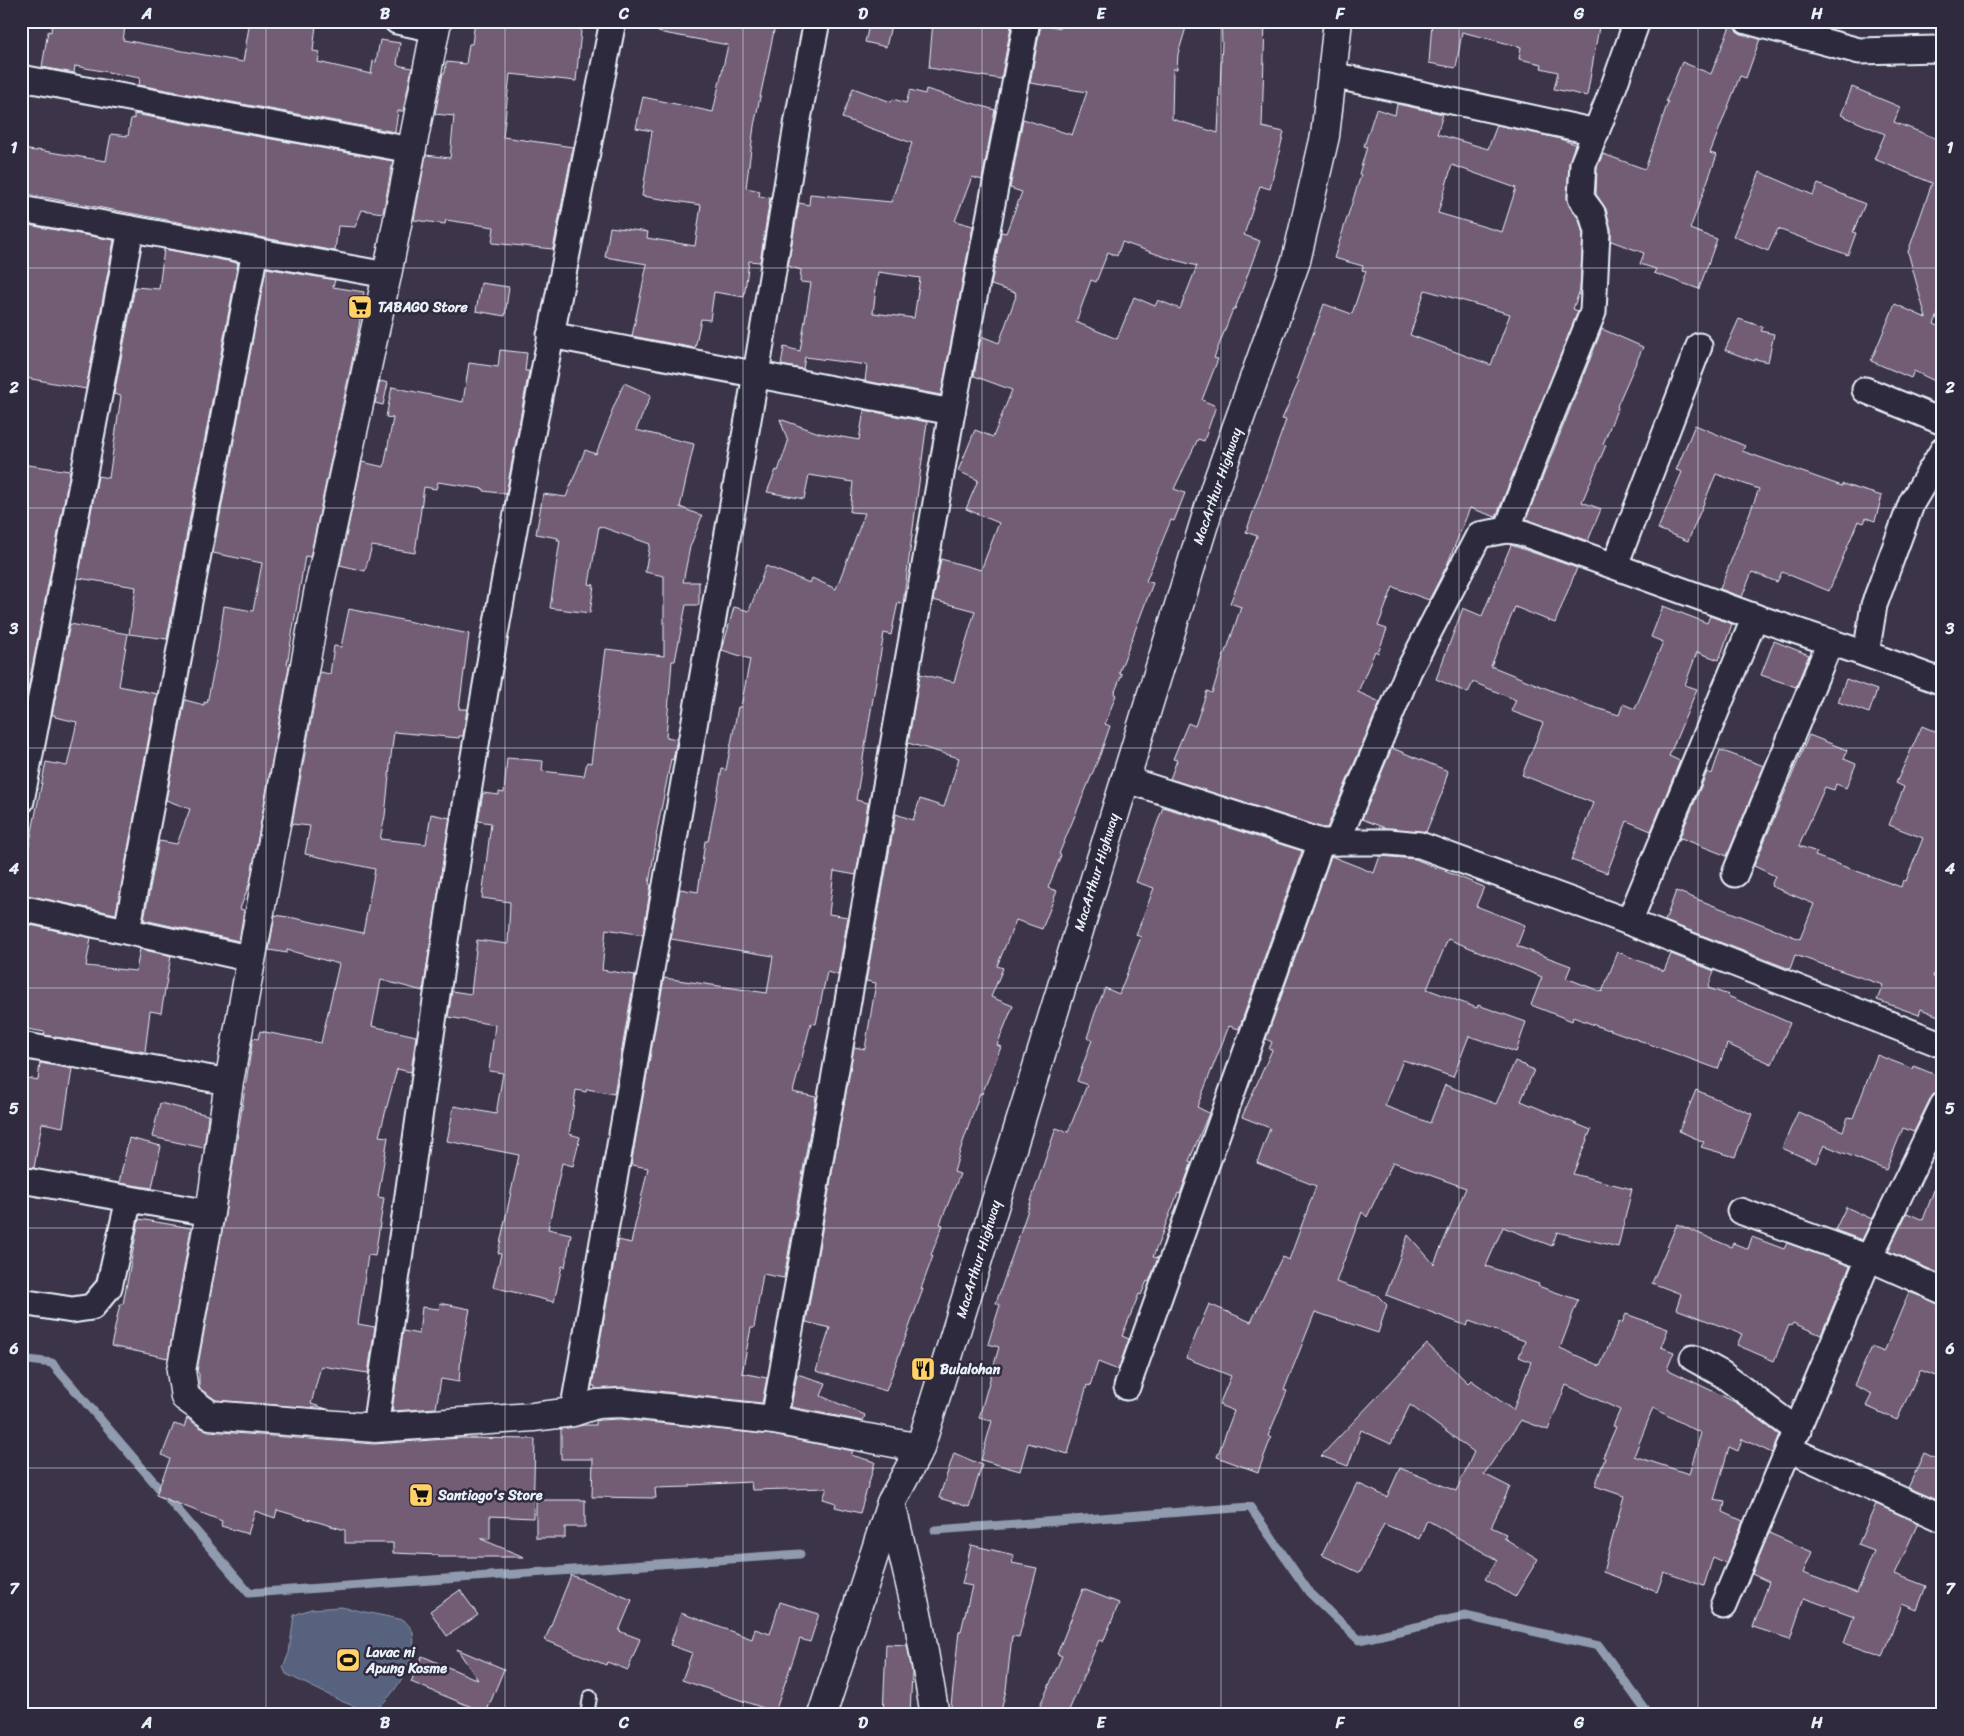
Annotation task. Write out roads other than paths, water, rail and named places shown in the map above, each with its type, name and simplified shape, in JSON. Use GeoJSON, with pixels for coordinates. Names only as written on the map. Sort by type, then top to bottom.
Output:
{"type":"FeatureCollection","features":[{"type":"Feature","properties":{"kind":"main road","name":"MacArthur Highway"},"geometry":{"type":"LineString","coordinates":[[822,1715],[891,1503],[920,1448],[1124,779],[1215,488],[1296,261],[1325,136],[1338,21]]}},
{"type":"Feature","properties":{"kind":"main road"},"geometry":{"type":"LineString","coordinates":[[436,25],[387,275],[319,588],[229,1082],[210,1213],[181,1371],[184,1397],[210,1415],[375,1428],[533,1417],[573,1412],[597,1404],[621,1403],[774,1420],[920,1448]]}},
{"type":"Feature","properties":{"kind":"main road"},"geometry":{"type":"LineString","coordinates":[[891,1503],[918,1618],[935,1715]]}},
{"type":"Feature","properties":{"kind":"street"},"geometry":{"type":"LineString","coordinates":[[397,21],[436,25]]}},
{"type":"Feature","properties":{"kind":"street"},"geometry":{"type":"LineString","coordinates":[[375,1428],[453,887],[499,614],[550,336],[614,21]]}},
{"type":"Feature","properties":{"kind":"street"},"geometry":{"type":"LineString","coordinates":[[573,1412],[756,374],[798,119],[817,21]]}},
{"type":"Feature","properties":{"kind":"street"},"geometry":{"type":"LineString","coordinates":[[774,1420],[952,412],[1026,21]]}},
{"type":"Feature","properties":{"kind":"street"},"geometry":{"type":"LineString","coordinates":[[1507,530],[1593,312],[1597,232],[1592,213],[1580,198],[1583,164],[1637,21]]}},
{"type":"Feature","properties":{"kind":"street"},"geometry":{"type":"LineString","coordinates":[[1747,21],[1859,51],[1936,49],[1943,51]]}},
{"type":"Feature","properties":{"kind":"street"},"geometry":{"type":"LineString","coordinates":[[1332,75],[1596,132]]}},
{"type":"Feature","properties":{"kind":"street"},"geometry":{"type":"LineString","coordinates":[[21,78],[411,150]]}},
{"type":"Feature","properties":{"kind":"street"},"geometry":{"type":"LineString","coordinates":[[21,209],[387,275]]}},
{"type":"Feature","properties":{"kind":"street"},"geometry":{"type":"LineString","coordinates":[[21,800],[131,229]]}},
{"type":"Feature","properties":{"kind":"street"},"geometry":{"type":"LineString","coordinates":[[127,931],[255,251]]}},
{"type":"Feature","properties":{"kind":"street"},"geometry":{"type":"LineString","coordinates":[[550,336],[952,412]]}},
{"type":"Feature","properties":{"kind":"street"},"geometry":{"type":"LineString","coordinates":[[1615,565],[1699,346]]}},
{"type":"Feature","properties":{"kind":"street"},"geometry":{"type":"LineString","coordinates":[[1864,390],[1943,422]]}},
{"type":"Feature","properties":{"kind":"street"},"geometry":{"type":"LineString","coordinates":[[1866,654],[1874,605],[1908,511],[1943,450]]}},
{"type":"Feature","properties":{"kind":"street"},"geometry":{"type":"LineString","coordinates":[[1127,1387],[1329,842],[1409,670],[1479,535],[1507,530],[1520,532],[1755,617],[1943,682]]}},
{"type":"Feature","properties":{"kind":"street"},"geometry":{"type":"LineString","coordinates":[[1628,922],[1755,617]]}},
{"type":"Feature","properties":{"kind":"street"},"geometry":{"type":"LineString","coordinates":[[1735,874],[1830,642]]}},
{"type":"Feature","properties":{"kind":"street"},"geometry":{"type":"LineString","coordinates":[[1124,779],[1329,842],[1388,842],[1420,845],[1628,922],[1943,1045]]}},
{"type":"Feature","properties":{"kind":"street"},"geometry":{"type":"LineString","coordinates":[[21,908],[252,960]]}},
{"type":"Feature","properties":{"kind":"street"},"geometry":{"type":"LineString","coordinates":[[21,1045],[229,1082]]}},
{"type":"Feature","properties":{"kind":"street"},"geometry":{"type":"LineString","coordinates":[[1723,1606],[1869,1258],[1943,1105]]}},
{"type":"Feature","properties":{"kind":"street"},"geometry":{"type":"LineString","coordinates":[[21,1180],[210,1213]]}},
{"type":"Feature","properties":{"kind":"street"},"geometry":{"type":"LineString","coordinates":[[21,1302],[72,1310],[92,1307],[108,1287],[129,1199]]}},
{"type":"Feature","properties":{"kind":"street"},"geometry":{"type":"LineString","coordinates":[[1740,1211],[1869,1258],[1943,1291]]}},
{"type":"Feature","properties":{"kind":"street"},"geometry":{"type":"LineString","coordinates":[[1693,1358],[1722,1374],[1793,1440],[1943,1519]]}},
{"type":"Feature","properties":{"kind":"lane"},"geometry":{"type":"LineString","coordinates":[[587,1715],[590,1698]]}},
{"type":"Feature","properties":{"kind":"water","name":"Lavac ni Apung Kosme"},"geometry":{"type":"Polygon","coordinates":[[[341,1607],[404,1620],[413,1633],[414,1642],[410,1662],[400,1682],[381,1705],[370,1710],[366,1711],[341,1701],[286,1674],[283,1667],[289,1653],[294,1615],[311,1609],[341,1607]]]}},
{"type":"Feature","properties":{"kind":"waterway"},"geometry":{"type":"LineString","coordinates":[[21,1359],[52,1363],[249,1593],[800,1554]]}},
{"type":"Feature","properties":{"kind":"waterway"},"geometry":{"type":"LineString","coordinates":[[935,1530],[1250,1507],[1309,1592],[1359,1640],[1465,1616],[1599,1646],[1649,1715]]}},
{"type":"Feature","properties":{"kind":"place","name":"TABAGO Store"},"geometry":{"type":"Point","coordinates":[360,307]}},
{"type":"Feature","properties":{"kind":"place","name":"Bulalohan"},"geometry":{"type":"Point","coordinates":[923,1369]}},
{"type":"Feature","properties":{"kind":"place","name":"Santiago's Store"},"geometry":{"type":"Point","coordinates":[421,1495]}},
{"type":"Feature","properties":{"kind":"place","name":"Lavac ni Apung Kosme"},"geometry":{"type":"Point","coordinates":[348,1660]}}]}
